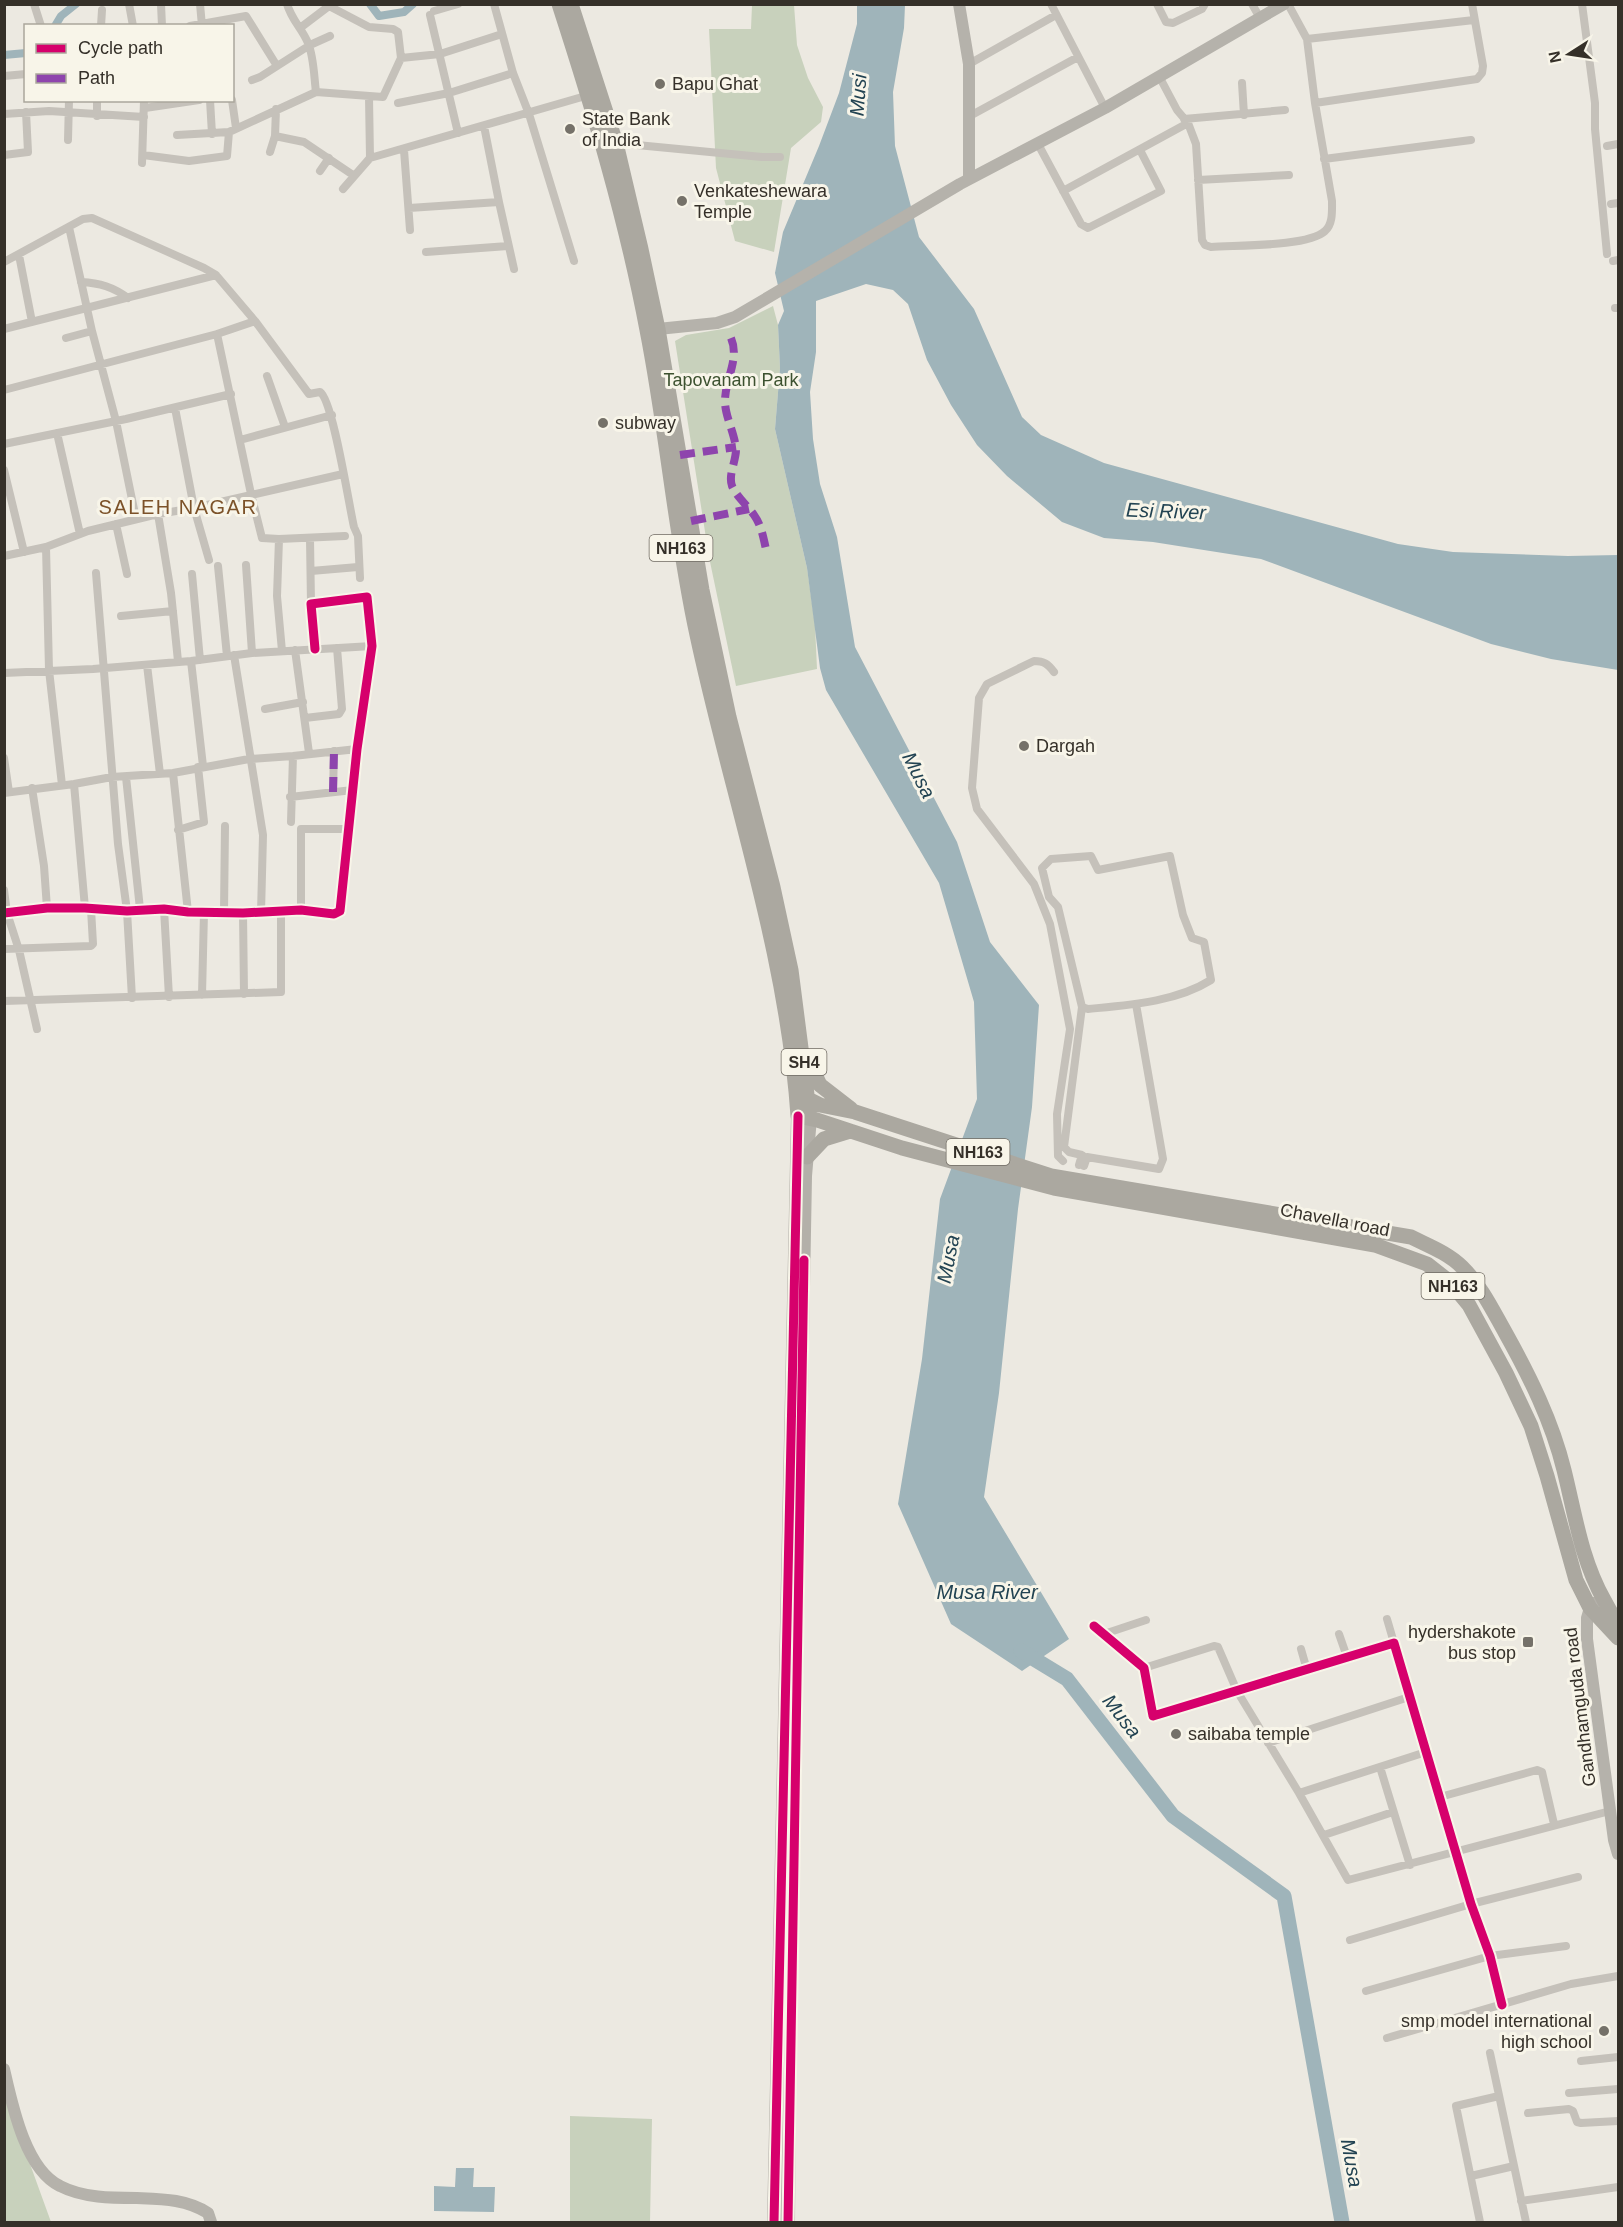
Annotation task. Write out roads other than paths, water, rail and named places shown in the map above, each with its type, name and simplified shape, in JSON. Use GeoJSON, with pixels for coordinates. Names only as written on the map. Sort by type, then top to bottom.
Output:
{"type":"FeatureCollection","features":[{"type":"Feature","properties":{"kind":"highway","name":"NH163"},"geometry":{"type":"LineString","coordinates":[[559,4],[593,94],[616,143],[658,329],[702,590],[729,717],[773,887],[804,1046],[819,1085],[855,1112]]}},
{"type":"Feature","properties":{"kind":"highway","name":"NH163"},"geometry":{"type":"LineString","coordinates":[[571,4],[629,240],[647,330],[688,594],[770,933],[808,1109],[855,1112],[1051,1176],[1081,1169]]}},
{"type":"Feature","properties":{"kind":"highway","name":"SH4"},"geometry":{"type":"LineString","coordinates":[[795,1006],[808,1109]]}},
{"type":"Feature","properties":{"kind":"highway","name":"Chavella road"},"geometry":{"type":"LineString","coordinates":[[808,1109],[850,1131],[902,1148],[1081,1169],[1411,1237],[1446,1254],[1461,1266],[1482,1291],[1521,1361],[1546,1415],[1563,1467],[1579,1538],[1589,1570],[1618,1622]]}},
{"type":"Feature","properties":{"kind":"highway"},"geometry":{"type":"LineString","coordinates":[[807,1157],[824,1139],[850,1131]]}},
{"type":"Feature","properties":{"kind":"highway","name":"Chavella road"},"geometry":{"type":"LineString","coordinates":[[1081,1169],[1375,1245],[1411,1257],[1438,1272],[1469,1305],[1506,1373],[1526,1415],[1547,1476],[1576,1580],[1590,1608],[1618,1638]]}},
{"type":"Feature","properties":{"kind":"main road","name":"SH4"},"geometry":{"type":"LineString","coordinates":[[807,1157],[808,1109]]}},
{"type":"Feature","properties":{"kind":"main road"},"geometry":{"type":"LineString","coordinates":[[774,2223],[808,1109]]}},
{"type":"Feature","properties":{"kind":"main road"},"geometry":{"type":"LineString","coordinates":[[788,2223],[789,2050],[807,1157]]}},
{"type":"Feature","properties":{"kind":"street"},"geometry":{"type":"LineString","coordinates":[[34,4],[40,24]]}},
{"type":"Feature","properties":{"kind":"street"},"geometry":{"type":"LineString","coordinates":[[129,4],[133,24]]}},
{"type":"Feature","properties":{"kind":"street"},"geometry":{"type":"LineString","coordinates":[[161,4],[162,24]]}},
{"type":"Feature","properties":{"kind":"street"},"geometry":{"type":"LineString","coordinates":[[200,4],[202,24]]}},
{"type":"Feature","properties":{"kind":"street"},"geometry":{"type":"LineString","coordinates":[[287,4],[291,18],[310,45],[316,92]]}},
{"type":"Feature","properties":{"kind":"street"},"geometry":{"type":"LineString","coordinates":[[458,4],[432,13],[458,133]]}},
{"type":"Feature","properties":{"kind":"street"},"geometry":{"type":"LineString","coordinates":[[494,4],[513,73],[529,114],[574,261]]}},
{"type":"Feature","properties":{"kind":"street"},"geometry":{"type":"LineString","coordinates":[[959,4],[969,64],[965,182]]}},
{"type":"Feature","properties":{"kind":"street"},"geometry":{"type":"LineString","coordinates":[[1051,4],[1105,108]]}},
{"type":"Feature","properties":{"kind":"street"},"geometry":{"type":"LineString","coordinates":[[1157,4],[1166,22],[1173,23],[1202,9],[1205,4]]}},
{"type":"Feature","properties":{"kind":"street"},"geometry":{"type":"LineString","coordinates":[[1252,4],[1260,18]]}},
{"type":"Feature","properties":{"kind":"street"},"geometry":{"type":"LineString","coordinates":[[658,329],[717,323],[735,317],[965,182],[1105,108],[1159,76],[1286,4],[1307,39],[1333,215],[1327,230],[1317,237],[1298,241],[1211,247],[1205,244],[1202,240],[1197,144],[1159,76]]}},
{"type":"Feature","properties":{"kind":"street"},"geometry":{"type":"LineString","coordinates":[[1315,103],[1477,79],[1482,73],[1483,66],[1472,4]]}},
{"type":"Feature","properties":{"kind":"street"},"geometry":{"type":"LineString","coordinates":[[1582,4],[1595,103],[1595,129],[1613,258]]}},
{"type":"Feature","properties":{"kind":"street"},"geometry":{"type":"LineString","coordinates":[[177,135],[212,134],[232,130],[316,92],[383,97],[401,58],[398,32],[393,29],[369,27],[329,6],[300,28]]}},
{"type":"Feature","properties":{"kind":"street"},"geometry":{"type":"LineString","coordinates":[[101,24],[102,10]]}},
{"type":"Feature","properties":{"kind":"street"},"geometry":{"type":"LineString","coordinates":[[969,64],[1056,15]]}},
{"type":"Feature","properties":{"kind":"street"},"geometry":{"type":"LineString","coordinates":[[207,24],[246,16],[277,66]]}},
{"type":"Feature","properties":{"kind":"street"},"geometry":{"type":"LineString","coordinates":[[1307,39],[1474,20]]}},
{"type":"Feature","properties":{"kind":"street"},"geometry":{"type":"LineString","coordinates":[[401,58],[441,54],[502,34]]}},
{"type":"Feature","properties":{"kind":"street"},"geometry":{"type":"LineString","coordinates":[[252,80],[310,45],[330,36]]}},
{"type":"Feature","properties":{"kind":"street"},"geometry":{"type":"LineString","coordinates":[[968,117],[1078,57]]}},
{"type":"Feature","properties":{"kind":"street"},"geometry":{"type":"LineString","coordinates":[[398,103],[449,93],[513,73]]}},
{"type":"Feature","properties":{"kind":"street"},"geometry":{"type":"LineString","coordinates":[[4,76],[24,74]]}},
{"type":"Feature","properties":{"kind":"street"},"geometry":{"type":"LineString","coordinates":[[1242,83],[1244,115]]}},
{"type":"Feature","properties":{"kind":"street"},"geometry":{"type":"LineString","coordinates":[[343,189],[370,158],[593,94]]}},
{"type":"Feature","properties":{"kind":"street"},"geometry":{"type":"LineString","coordinates":[[369,97],[370,158]]}},
{"type":"Feature","properties":{"kind":"street"},"geometry":{"type":"LineString","coordinates":[[68,140],[69,102]]}},
{"type":"Feature","properties":{"kind":"street"},"geometry":{"type":"LineString","coordinates":[[97,116],[98,102]]}},
{"type":"Feature","properties":{"kind":"street"},"geometry":{"type":"LineString","coordinates":[[4,114],[49,111],[97,116],[185,102]]}},
{"type":"Feature","properties":{"kind":"street"},"geometry":{"type":"LineString","coordinates":[[210,102],[212,134]]}},
{"type":"Feature","properties":{"kind":"street"},"geometry":{"type":"LineString","coordinates":[[144,108],[142,158],[189,161],[227,156],[232,130],[232,102]]}},
{"type":"Feature","properties":{"kind":"street"},"geometry":{"type":"LineString","coordinates":[[270,152],[275,136],[276,110]]}},
{"type":"Feature","properties":{"kind":"street"},"geometry":{"type":"LineString","coordinates":[[1063,191],[1140,150],[1186,121],[1285,110]]}},
{"type":"Feature","properties":{"kind":"street"},"geometry":{"type":"LineString","coordinates":[[4,155],[28,152],[26,112]]}},
{"type":"Feature","properties":{"kind":"street"},"geometry":{"type":"LineString","coordinates":[[484,126],[514,269]]}},
{"type":"Feature","properties":{"kind":"street"},"geometry":{"type":"LineString","coordinates":[[275,136],[304,142],[353,175]]}},
{"type":"Feature","properties":{"kind":"street"},"geometry":{"type":"LineString","coordinates":[[1324,159],[1471,140]]}},
{"type":"Feature","properties":{"kind":"street"},"geometry":{"type":"LineString","coordinates":[[616,143],[762,158],[780,157]]}},
{"type":"Feature","properties":{"kind":"street"},"geometry":{"type":"LineString","coordinates":[[1038,144],[1081,224],[1088,228],[1161,191],[1140,150]]}},
{"type":"Feature","properties":{"kind":"street"},"geometry":{"type":"LineString","coordinates":[[1606,146],[1618,144]]}},
{"type":"Feature","properties":{"kind":"street"},"geometry":{"type":"LineString","coordinates":[[404,150],[410,230]]}},
{"type":"Feature","properties":{"kind":"street"},"geometry":{"type":"LineString","coordinates":[[320,171],[329,158]]}},
{"type":"Feature","properties":{"kind":"street"},"geometry":{"type":"LineString","coordinates":[[1198,180],[1289,175]]}},
{"type":"Feature","properties":{"kind":"street"},"geometry":{"type":"LineString","coordinates":[[409,208],[499,202]]}},
{"type":"Feature","properties":{"kind":"street"},"geometry":{"type":"LineString","coordinates":[[4,262],[83,219],[92,218],[216,275],[255,321],[309,394],[323,394],[332,415],[354,527],[358,536],[360,578]]}},
{"type":"Feature","properties":{"kind":"street"},"geometry":{"type":"LineString","coordinates":[[69,227],[86,308],[116,421],[136,519]]}},
{"type":"Feature","properties":{"kind":"street"},"geometry":{"type":"LineString","coordinates":[[426,252],[508,246]]}},
{"type":"Feature","properties":{"kind":"street"},"geometry":{"type":"LineString","coordinates":[[19,255],[32,322]]}},
{"type":"Feature","properties":{"kind":"street"},"geometry":{"type":"LineString","coordinates":[[4,330],[216,275]]}},
{"type":"Feature","properties":{"kind":"street"},"geometry":{"type":"LineString","coordinates":[[81,282],[99,283],[116,289],[128,298]]}},
{"type":"Feature","properties":{"kind":"street"},"geometry":{"type":"LineString","coordinates":[[4,390],[217,334],[255,321]]}},
{"type":"Feature","properties":{"kind":"street"},"geometry":{"type":"LineString","coordinates":[[66,338],[92,332]]}},
{"type":"Feature","properties":{"kind":"street"},"geometry":{"type":"LineString","coordinates":[[217,334],[250,494],[262,538],[310,539],[345,536]]}},
{"type":"Feature","properties":{"kind":"street"},"geometry":{"type":"LineString","coordinates":[[267,376],[285,427]]}},
{"type":"Feature","properties":{"kind":"street"},"geometry":{"type":"LineString","coordinates":[[4,444],[231,394]]}},
{"type":"Feature","properties":{"kind":"street"},"geometry":{"type":"LineString","coordinates":[[175,408],[194,508],[209,560]]}},
{"type":"Feature","properties":{"kind":"street"},"geometry":{"type":"LineString","coordinates":[[240,440],[332,415]]}},
{"type":"Feature","properties":{"kind":"street"},"geometry":{"type":"LineString","coordinates":[[57,433],[80,534]]}},
{"type":"Feature","properties":{"kind":"street"},"geometry":{"type":"LineString","coordinates":[[4,470],[24,552]]}},
{"type":"Feature","properties":{"kind":"street"},"geometry":{"type":"LineString","coordinates":[[4,556],[46,547],[80,534],[136,519],[343,474]]}},
{"type":"Feature","properties":{"kind":"street"},"geometry":{"type":"LineString","coordinates":[[158,514],[173,611],[178,662]]}},
{"type":"Feature","properties":{"kind":"street"},"geometry":{"type":"LineString","coordinates":[[116,524],[127,574]]}},
{"type":"Feature","properties":{"kind":"street"},"geometry":{"type":"LineString","coordinates":[[279,539],[277,596],[282,651]]}},
{"type":"Feature","properties":{"kind":"street"},"geometry":{"type":"LineString","coordinates":[[310,539],[310,604],[315,649]]}},
{"type":"Feature","properties":{"kind":"street"},"geometry":{"type":"LineString","coordinates":[[46,547],[49,670],[62,785]]}},
{"type":"Feature","properties":{"kind":"street"},"geometry":{"type":"LineString","coordinates":[[246,565],[252,653]]}},
{"type":"Feature","properties":{"kind":"street"},"geometry":{"type":"LineString","coordinates":[[218,566],[230,656],[249,759],[256,782],[263,835],[261,913]]}},
{"type":"Feature","properties":{"kind":"street"},"geometry":{"type":"LineString","coordinates":[[310,571],[358,567]]}},
{"type":"Feature","properties":{"kind":"street"},"geometry":{"type":"LineString","coordinates":[[96,573],[112,777],[127,911],[132,998]]}},
{"type":"Feature","properties":{"kind":"street"},"geometry":{"type":"LineString","coordinates":[[178,830],[204,822],[192,574]]}},
{"type":"Feature","properties":{"kind":"street"},"geometry":{"type":"LineString","coordinates":[[6,913],[48,908],[127,911],[164,909],[243,913],[301,910],[334,914],[340,911],[357,748],[372,646],[367,597],[310,604]]}},
{"type":"Feature","properties":{"kind":"street"},"geometry":{"type":"LineString","coordinates":[[121,616],[173,611]]}},
{"type":"Feature","properties":{"kind":"street"},"geometry":{"type":"LineString","coordinates":[[4,673],[372,646]]}},
{"type":"Feature","properties":{"kind":"street"},"geometry":{"type":"LineString","coordinates":[[305,718],[339,714],[342,709],[337,648]]}},
{"type":"Feature","properties":{"kind":"street"},"geometry":{"type":"LineString","coordinates":[[295,650],[309,753]]}},
{"type":"Feature","properties":{"kind":"street"},"geometry":{"type":"LineString","coordinates":[[1054,672],[1048,664],[1034,661],[987,684],[979,698],[975,773],[972,788],[977,809],[1034,884],[1050,924],[1070,1029],[1057,1114],[1058,1156],[1065,1162],[1069,1152]]}},
{"type":"Feature","properties":{"kind":"street"},"geometry":{"type":"LineString","coordinates":[[147,664],[160,774]]}},
{"type":"Feature","properties":{"kind":"street"},"geometry":{"type":"LineString","coordinates":[[264,709],[303,702]]}},
{"type":"Feature","properties":{"kind":"street"},"geometry":{"type":"LineString","coordinates":[[4,758],[7,792],[112,777],[173,773],[249,759],[357,748]]}},
{"type":"Feature","properties":{"kind":"street"},"geometry":{"type":"LineString","coordinates":[[333,792],[334,751]]}},
{"type":"Feature","properties":{"kind":"street"},"geometry":{"type":"LineString","coordinates":[[291,822],[293,756]]}},
{"type":"Feature","properties":{"kind":"street"},"geometry":{"type":"LineString","coordinates":[[173,773],[188,912]]}},
{"type":"Feature","properties":{"kind":"street"},"geometry":{"type":"LineString","coordinates":[[126,777],[140,909]]}},
{"type":"Feature","properties":{"kind":"street"},"geometry":{"type":"LineString","coordinates":[[4,949],[91,946],[93,944],[74,784]]}},
{"type":"Feature","properties":{"kind":"street"},"geometry":{"type":"LineString","coordinates":[[32,789],[48,908]]}},
{"type":"Feature","properties":{"kind":"street"},"geometry":{"type":"LineString","coordinates":[[290,797],[353,790]]}},
{"type":"Feature","properties":{"kind":"street"},"geometry":{"type":"LineString","coordinates":[[224,912],[225,826]]}},
{"type":"Feature","properties":{"kind":"street"},"geometry":{"type":"LineString","coordinates":[[301,910],[301,829],[350,829]]}},
{"type":"Feature","properties":{"kind":"street"},"geometry":{"type":"LineString","coordinates":[[1082,1007],[1088,1009],[1136,1004],[1197,989],[1211,980],[1204,942],[1192,938],[1183,915],[1170,856],[1098,870],[1091,856],[1051,859],[1042,868],[1049,897],[1058,907],[1082,1007],[1064,1147],[1081,1169],[1159,1169],[1163,1160],[1136,1004]]}},
{"type":"Feature","properties":{"kind":"street"},"geometry":{"type":"LineString","coordinates":[[4,890],[6,913],[19,950],[37,1029]]}},
{"type":"Feature","properties":{"kind":"street"},"geometry":{"type":"LineString","coordinates":[[164,909],[169,997]]}},
{"type":"Feature","properties":{"kind":"street"},"geometry":{"type":"LineString","coordinates":[[202,995],[204,912]]}},
{"type":"Feature","properties":{"kind":"street"},"geometry":{"type":"LineString","coordinates":[[4,1001],[281,992],[281,912]]}},
{"type":"Feature","properties":{"kind":"street"},"geometry":{"type":"LineString","coordinates":[[243,913],[244,994]]}},
{"type":"Feature","properties":{"kind":"street","name":"Gandhamguda road"},"geometry":{"type":"LineString","coordinates":[[1602,1596],[1590,1608],[1587,1618],[1587,1639],[1618,1854]]}},
{"type":"Feature","properties":{"kind":"street"},"geometry":{"type":"LineString","coordinates":[[1387,1619],[1471,1904],[1490,1956],[1502,2005]]}},
{"type":"Feature","properties":{"kind":"street"},"geometry":{"type":"LineString","coordinates":[[1104,1634],[1146,1620]]}},
{"type":"Feature","properties":{"kind":"street"},"geometry":{"type":"LineString","coordinates":[[1094,1626],[1144,1668],[1153,1716],[1394,1643]]}},
{"type":"Feature","properties":{"kind":"street"},"geometry":{"type":"LineString","coordinates":[[1340,1634],[1347,1658]]}},
{"type":"Feature","properties":{"kind":"street"},"geometry":{"type":"LineString","coordinates":[[1144,1668],[1214,1646],[1220,1650],[1237,1691],[1324,1835],[1348,1880],[1610,1811]]}},
{"type":"Feature","properties":{"kind":"street"},"geometry":{"type":"LineString","coordinates":[[1301,1649],[1307,1670]]}},
{"type":"Feature","properties":{"kind":"street"},"geometry":{"type":"LineString","coordinates":[[1268,1743],[1409,1697]]}},
{"type":"Feature","properties":{"kind":"street"},"geometry":{"type":"LineString","coordinates":[[1299,1793],[1426,1752]]}},
{"type":"Feature","properties":{"kind":"street"},"geometry":{"type":"LineString","coordinates":[[1380,1767],[1410,1865]]}},
{"type":"Feature","properties":{"kind":"street"},"geometry":{"type":"LineString","coordinates":[[1440,1797],[1537,1770],[1542,1772],[1554,1824]]}},
{"type":"Feature","properties":{"kind":"street"},"geometry":{"type":"LineString","coordinates":[[1324,1835],[1393,1812]]}},
{"type":"Feature","properties":{"kind":"street"},"geometry":{"type":"LineString","coordinates":[[1350,1940],[1471,1904],[1578,1876]]}},
{"type":"Feature","properties":{"kind":"street"},"geometry":{"type":"LineString","coordinates":[[1366,1991],[1490,1956],[1566,1946]]}},
{"type":"Feature","properties":{"kind":"street"},"geometry":{"type":"LineString","coordinates":[[1387,2038],[1571,1984],[1618,1976]]}},
{"type":"Feature","properties":{"kind":"street"},"geometry":{"type":"LineString","coordinates":[[1490,2053],[1526,2223]]}},
{"type":"Feature","properties":{"kind":"street"},"geometry":{"type":"LineString","coordinates":[[1581,2061],[1618,2057]]}},
{"type":"Feature","properties":{"kind":"street"},"geometry":{"type":"LineString","coordinates":[[4,2069],[26,2143],[35,2162],[48,2179],[60,2187],[82,2194],[168,2199],[183,2202],[208,2212],[211,2223]]}},
{"type":"Feature","properties":{"kind":"street"},"geometry":{"type":"LineString","coordinates":[[1569,2093],[1618,2090]]}},
{"type":"Feature","properties":{"kind":"street"},"geometry":{"type":"LineString","coordinates":[[1480,2223],[1456,2106],[1499,2096]]}},
{"type":"Feature","properties":{"kind":"street"},"geometry":{"type":"LineString","coordinates":[[1528,2113],[1569,2109],[1573,2111],[1577,2122],[1581,2123],[1618,2121]]}},
{"type":"Feature","properties":{"kind":"street"},"geometry":{"type":"LineString","coordinates":[[1471,2176],[1514,2166]]}},
{"type":"Feature","properties":{"kind":"street"},"geometry":{"type":"LineString","coordinates":[[1521,2200],[1618,2187]]}},
{"type":"Feature","properties":{"kind":"water"},"geometry":{"type":"Polygon","coordinates":[[[857,5],[905,5],[904,28],[893,92],[895,146],[919,237],[974,309],[1022,417],[1041,435],[1104,463],[1398,544],[1453,552],[1568,556],[1618,555],[1618,670],[1551,659],[1491,644],[1261,559],[1153,542],[1104,538],[1062,522],[1007,476],[977,445],[951,405],[927,360],[908,304],[893,290],[866,284],[816,301],[816,352],[810,392],[813,439],[820,484],[837,537],[855,647],[957,842],[990,942],[1039,1005],[1032,1107],[1018,1209],[999,1393],[984,1497],[1069,1639],[1022,1671],[951,1624],[898,1504],[922,1359],[940,1199],[977,1099],[974,1002],[939,883],[826,690],[820,668],[807,568],[775,429],[780,368],[778,325],[784,311],[775,273],[783,232],[839,93],[857,24],[857,5]]]}},
{"type":"Feature","properties":{"kind":"water"},"geometry":{"type":"Polygon","coordinates":[[[456,2168],[474,2168],[473,2187],[495,2187],[494,2212],[434,2211],[434,2186],[455,2187],[456,2168]]]}},
{"type":"Feature","properties":{"kind":"waterway"},"geometry":{"type":"LineString","coordinates":[[56,24],[61,16],[76,4]]}},
{"type":"Feature","properties":{"kind":"waterway"},"geometry":{"type":"LineString","coordinates":[[370,4],[379,16],[404,12],[413,4]]}},
{"type":"Feature","properties":{"kind":"waterway"},"geometry":{"type":"LineString","coordinates":[[4,55],[24,53]]}},
{"type":"Feature","properties":{"kind":"waterway","name":"Musa"},"geometry":{"type":"LineString","coordinates":[[1021,1651],[1067,1679],[1173,1816],[1284,1896],[1342,2222]]}},
{"type":"Feature","properties":{"kind":"place","name":"Bapu Ghat"},"geometry":{"type":"Point","coordinates":[660,84]}},
{"type":"Feature","properties":{"kind":"place","name":"State Bank of India"},"geometry":{"type":"Point","coordinates":[570,129]}},
{"type":"Feature","properties":{"kind":"place","name":"Venkateshewara Temple"},"geometry":{"type":"Point","coordinates":[682,201]}},
{"type":"Feature","properties":{"kind":"place","name":"subway"},"geometry":{"type":"Point","coordinates":[603,423]}},
{"type":"Feature","properties":{"kind":"place","name":"Dargah"},"geometry":{"type":"Point","coordinates":[1024,746]}},
{"type":"Feature","properties":{"kind":"place","name":"hydershakote bus stop"},"geometry":{"type":"Point","coordinates":[1528,1642]}},
{"type":"Feature","properties":{"kind":"place","name":"saibaba temple"},"geometry":{"type":"Point","coordinates":[1176,1734]}},
{"type":"Feature","properties":{"kind":"place","name":"smp model international high school"},"geometry":{"type":"Point","coordinates":[1604,2031]}},
{"type":"Feature","properties":{"kind":"district","name":"SALEH NAGAR"},"geometry":{"type":"Point","coordinates":[178,507]}},
{"type":"Feature","properties":{"kind":"water label","name":"Musi"},"geometry":{"type":"Point","coordinates":[858,95]}},
{"type":"Feature","properties":{"kind":"water label","name":"Esi River"},"geometry":{"type":"Point","coordinates":[1166,511]}},
{"type":"Feature","properties":{"kind":"water label","name":"Musa River"},"geometry":{"type":"Point","coordinates":[987,1592]}},
{"type":"Feature","properties":{"kind":"park label","name":"Tapovanam Park"},"geometry":{"type":"Point","coordinates":[731,380]}}]}
